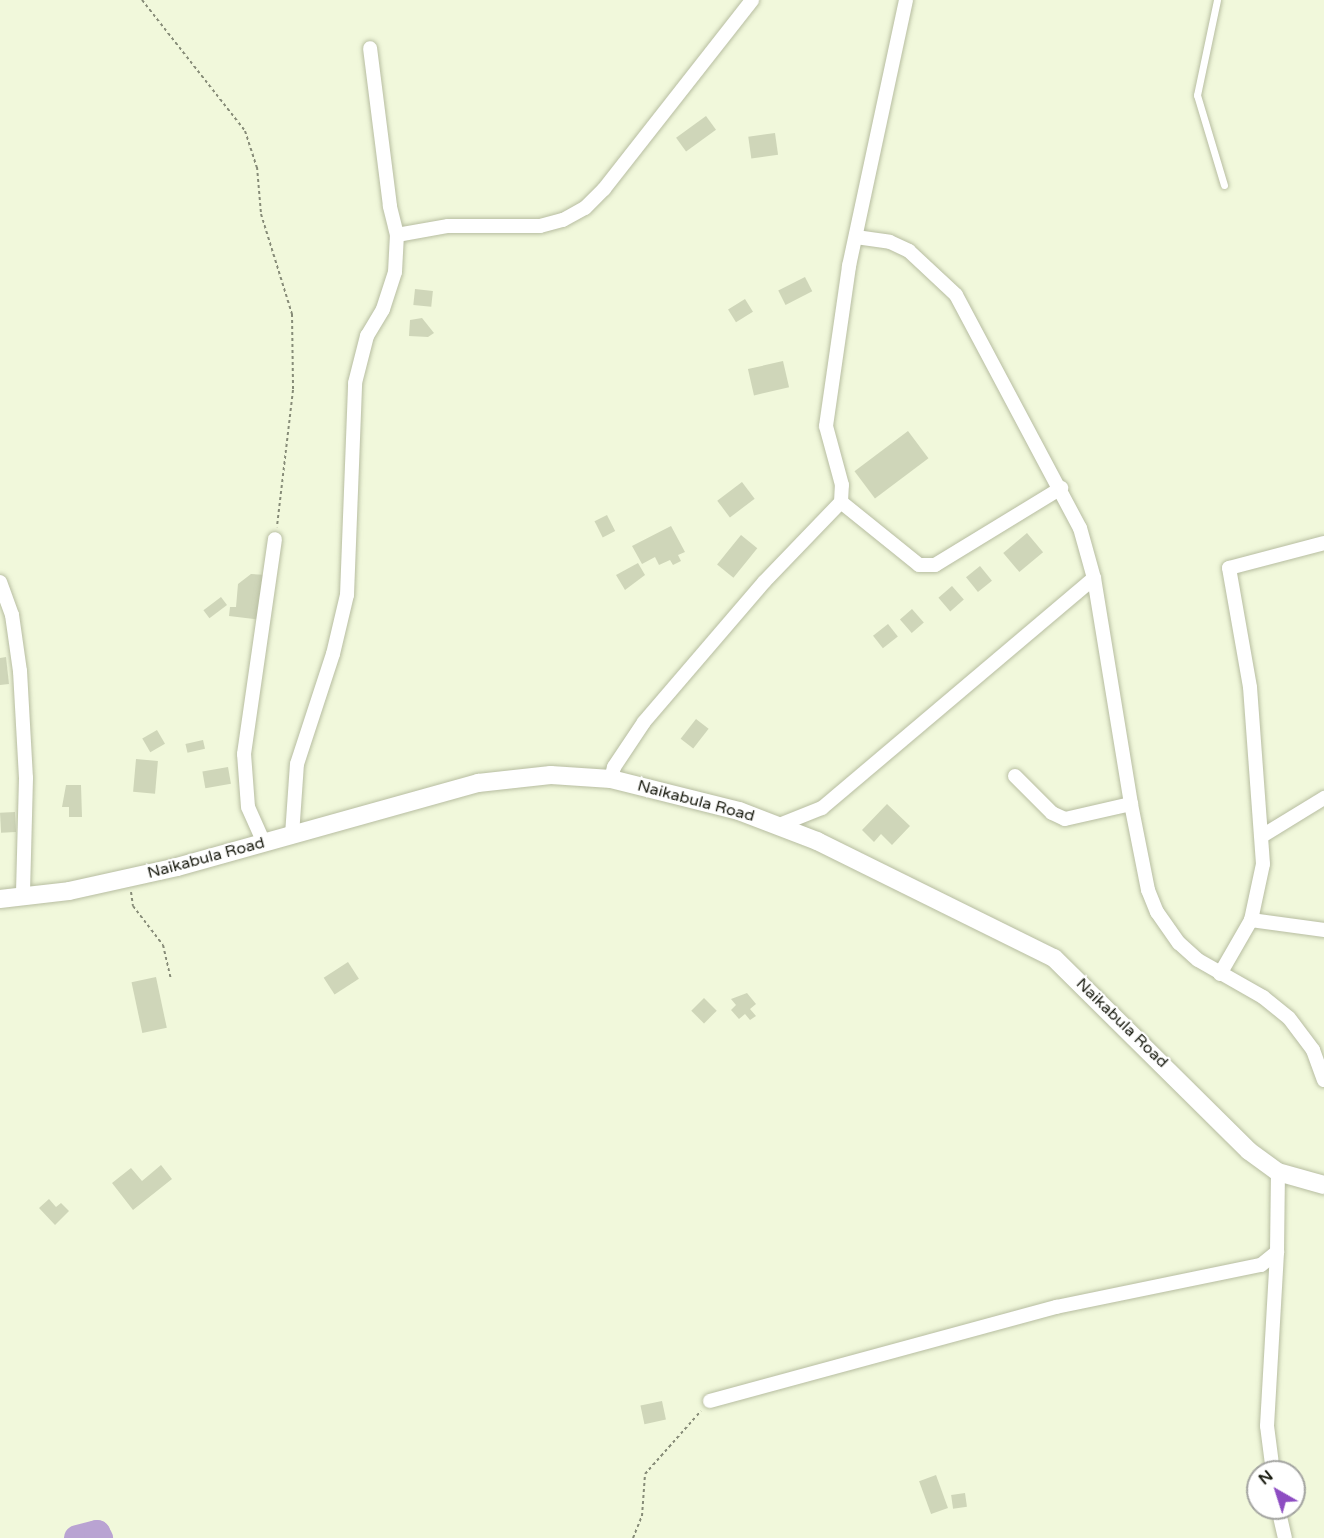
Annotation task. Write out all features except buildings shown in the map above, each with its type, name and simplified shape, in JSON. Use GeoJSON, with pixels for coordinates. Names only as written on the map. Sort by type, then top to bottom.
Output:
{"type":"FeatureCollection","features":[{"type":"Feature","properties":{"kind":"street"},"geometry":{"type":"LineString","coordinates":[[397,235],[448,226],[540,226],[563,220],[585,208],[604,189],[752,0]]}},
{"type":"Feature","properties":{"kind":"street"},"geometry":{"type":"LineString","coordinates":[[611,778],[614,767],[644,722],[764,582],[841,502],[842,485],[826,426],[856,237],[906,0]]}},
{"type":"Feature","properties":{"kind":"street"},"geometry":{"type":"LineString","coordinates":[[292,835],[297,764],[336,644],[347,595],[355,383],[368,336],[392,285],[397,235],[390,206],[370,48]]}},
{"type":"Feature","properties":{"kind":"street"},"geometry":{"type":"LineString","coordinates":[[856,237],[890,242],[909,250],[948,284],[971,319],[1080,528],[1094,578],[1131,804],[1148,890],[1157,912],[1188,952],[1220,974],[1263,997],[1289,1018],[1313,1050],[1324,1080]]}},
{"type":"Feature","properties":{"kind":"street"},"geometry":{"type":"LineString","coordinates":[[841,502],[919,565],[935,565],[1061,488]]}},
{"type":"Feature","properties":{"kind":"street"},"geometry":{"type":"LineString","coordinates":[[264,843],[248,807],[244,754],[275,539]]}},
{"type":"Feature","properties":{"kind":"street"},"geometry":{"type":"LineString","coordinates":[[1220,974],[1251,920],[1260,886],[1262,836],[1250,687],[1229,568],[1324,543]]}},
{"type":"Feature","properties":{"kind":"street"},"geometry":{"type":"LineString","coordinates":[[777,826],[822,808],[1094,578]]}},
{"type":"Feature","properties":{"kind":"street"},"geometry":{"type":"LineString","coordinates":[[0,582],[12,615],[20,671],[26,778],[23,896]]}},
{"type":"Feature","properties":{"kind":"street","name":"Naikabula Road"},"geometry":{"type":"LineString","coordinates":[[0,899],[69,891],[129,878],[478,783],[551,775],[611,778],[739,811],[818,841],[1054,958],[1249,1151],[1278,1172],[1323,1181]]}},
{"type":"Feature","properties":{"kind":"street"},"geometry":{"type":"LineString","coordinates":[[1015,776],[1052,813],[1065,819],[1131,804]]}},
{"type":"Feature","properties":{"kind":"street"},"geometry":{"type":"LineString","coordinates":[[1262,836],[1324,798]]}},
{"type":"Feature","properties":{"kind":"street"},"geometry":{"type":"LineString","coordinates":[[1251,920],[1324,930]]}},
{"type":"Feature","properties":{"kind":"street"},"geometry":{"type":"LineString","coordinates":[[1271,1460],[1267,1426],[1277,1252],[1278,1172]]}},
{"type":"Feature","properties":{"kind":"street"},"geometry":{"type":"LineString","coordinates":[[710,1401],[1056,1307],[1261,1265],[1277,1252]]}},
{"type":"Feature","properties":{"kind":"street"},"geometry":{"type":"LineString","coordinates":[[1281,1520],[1285,1538]]}},
{"type":"Feature","properties":{"kind":"lane"},"geometry":{"type":"LineString","coordinates":[[1216,0],[1197,96],[1224,185]]}},
{"type":"Feature","properties":{"kind":"path"},"geometry":{"type":"LineString","coordinates":[[142,0],[245,131],[257,167],[261,214],[292,314],[293,390],[275,539]]}},
{"type":"Feature","properties":{"kind":"path"},"geometry":{"type":"LineString","coordinates":[[129,878],[133,906],[163,945],[171,979]]}},
{"type":"Feature","properties":{"kind":"path"},"geometry":{"type":"LineString","coordinates":[[633,1538],[642,1516],[645,1474],[710,1401]]}},
{"type":"Feature","properties":{"kind":"waterway"},"geometry":{"type":"LineString","coordinates":[[77,1538],[97,1533],[100,1538]]}}]}
